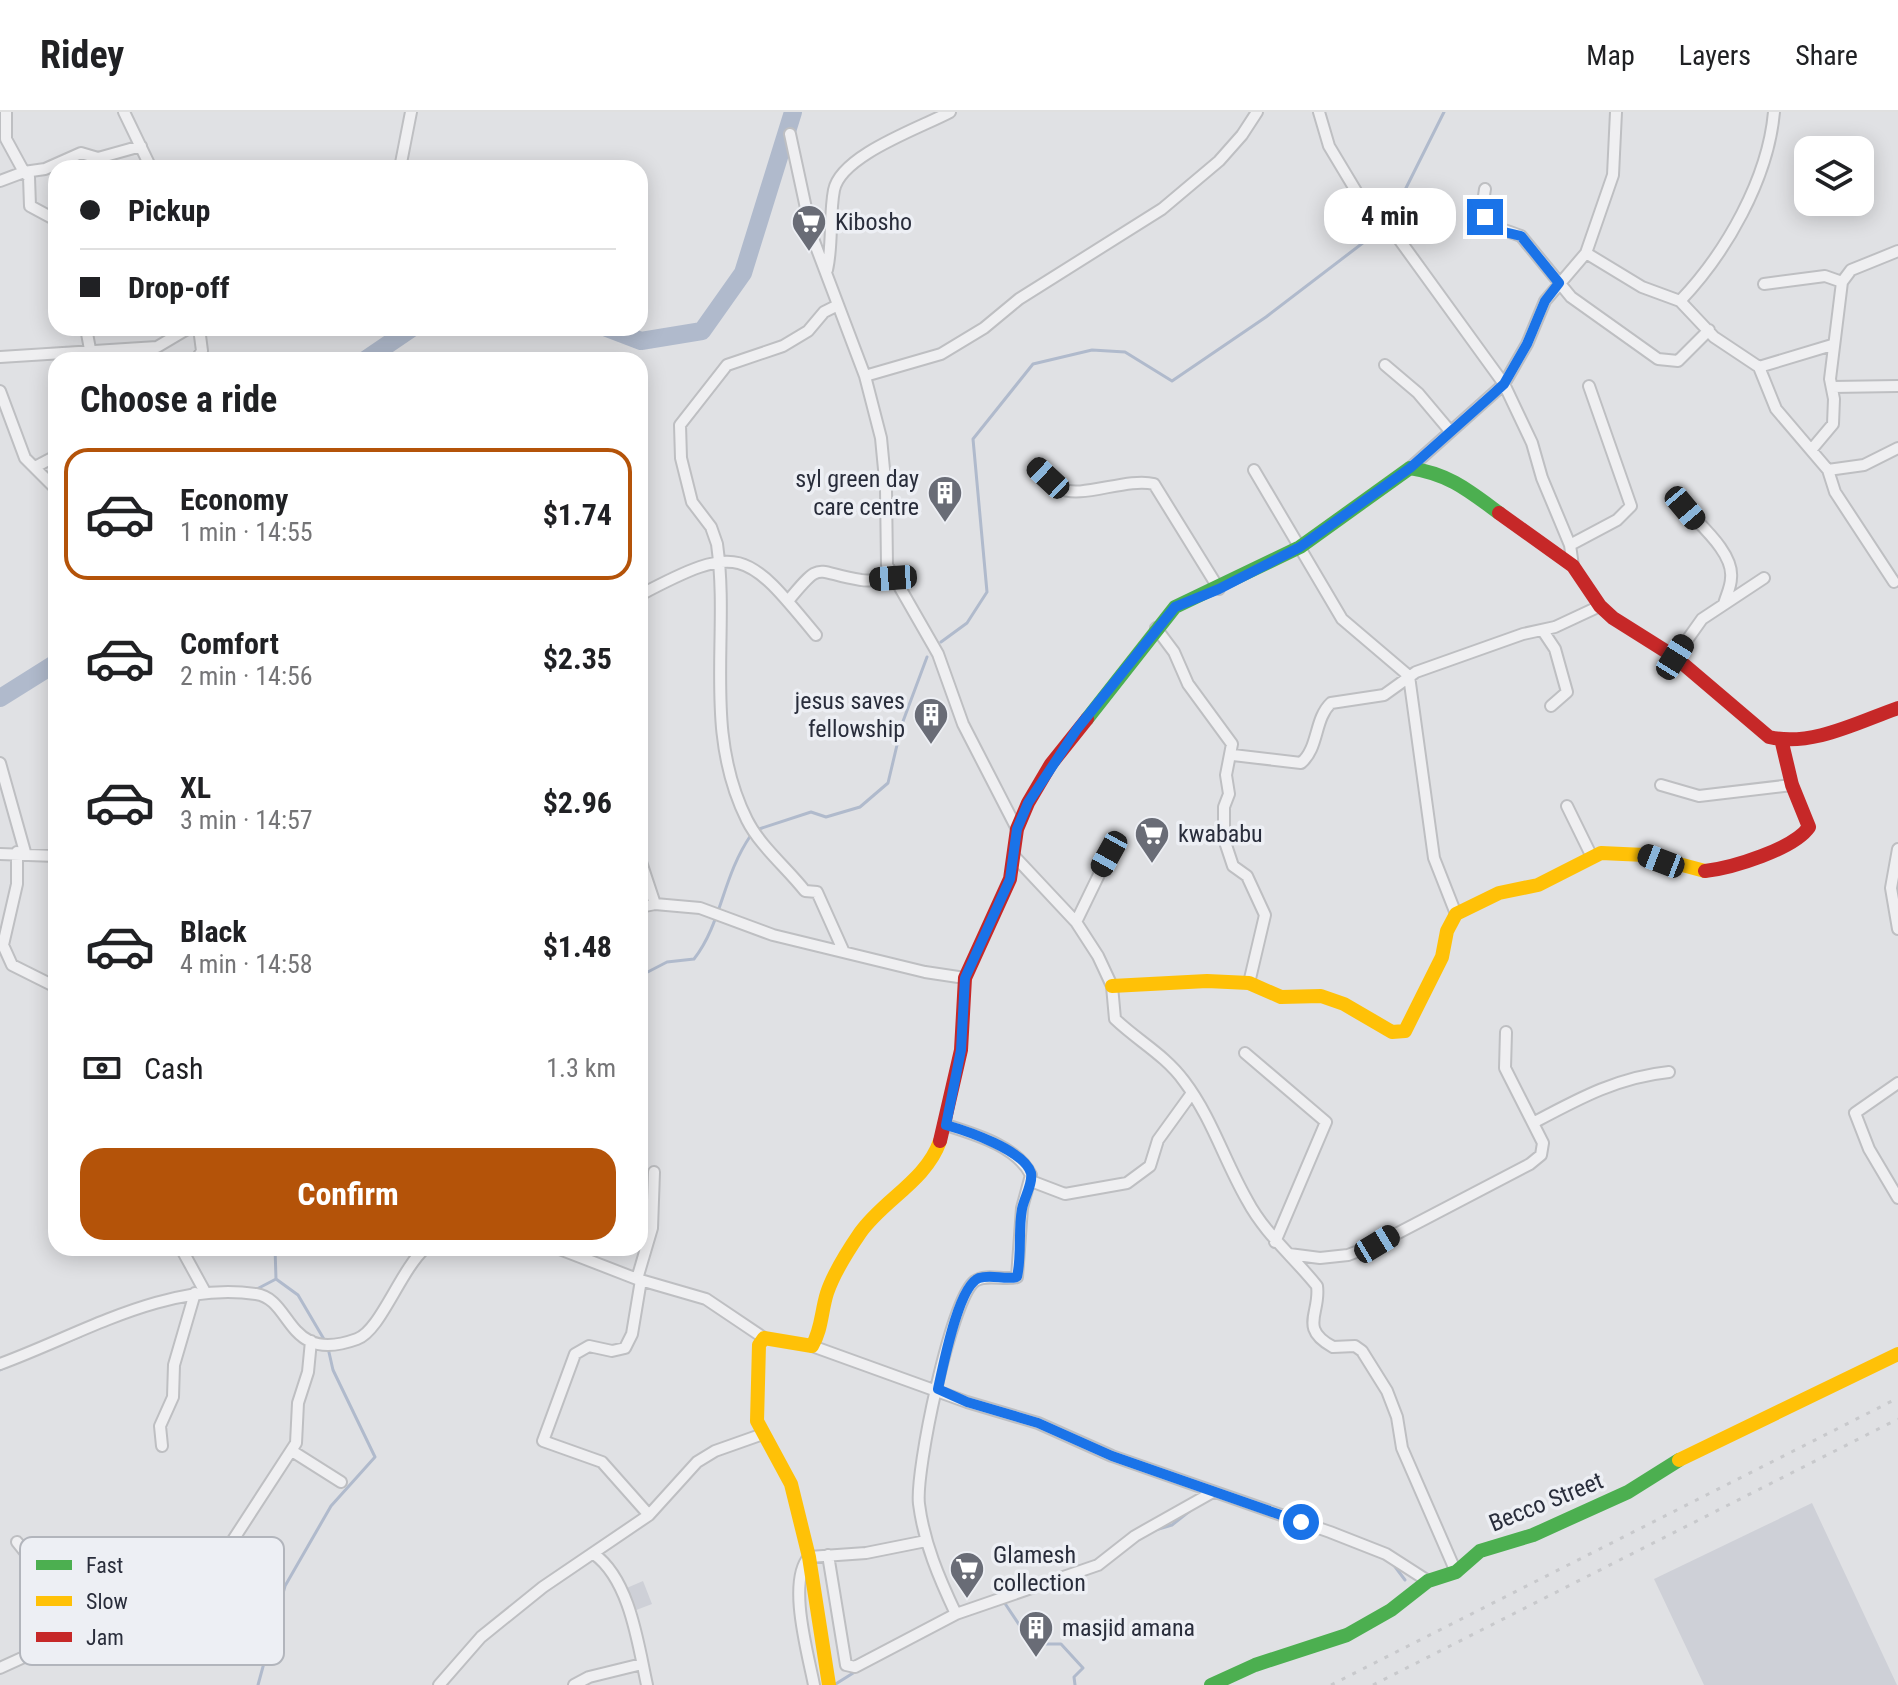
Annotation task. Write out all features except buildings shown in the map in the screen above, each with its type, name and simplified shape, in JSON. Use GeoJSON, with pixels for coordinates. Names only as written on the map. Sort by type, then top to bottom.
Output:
{"type":"FeatureCollection","features":[{"type":"Feature","properties":{"kind":"street"},"geometry":{"type":"LineString","coordinates":[[6,112],[6,139],[29,177],[30,206],[48,216]]}},
{"type":"Feature","properties":{"kind":"street"},"geometry":{"type":"LineString","coordinates":[[124,112],[147,160]]}},
{"type":"Feature","properties":{"kind":"street"},"geometry":{"type":"LineString","coordinates":[[402,160],[411,112]]}},
{"type":"Feature","properties":{"kind":"street"},"geometry":{"type":"LineString","coordinates":[[827,270],[834,192],[840,172],[874,150],[950,112]]}},
{"type":"Feature","properties":{"kind":"street"},"geometry":{"type":"LineString","coordinates":[[865,376],[941,354],[984,328],[1019,299],[1162,209],[1219,161],[1257,112]]}},
{"type":"Feature","properties":{"kind":"street"},"geometry":{"type":"LineString","coordinates":[[1319,112],[1329,146],[1359,196],[1388,224],[1504,384],[1532,443],[1542,478],[1570,545],[1573,566]]}},
{"type":"Feature","properties":{"kind":"street"},"geometry":{"type":"LineString","coordinates":[[812,1346],[820,1332],[827,1294],[840,1264],[862,1230],[926,1167],[946,1125],[961,1050],[965,978],[1010,879],[1017,829],[1051,764],[1175,607],[1219,589],[1300,547],[1410,468],[1504,384],[1527,344],[1545,301],[1586,253],[1613,175],[1616,112]]}},
{"type":"Feature","properties":{"kind":"street"},"geometry":{"type":"LineString","coordinates":[[1680,301],[1713,263],[1752,188],[1767,150],[1774,112]]}},
{"type":"Feature","properties":{"kind":"street"},"geometry":{"type":"LineString","coordinates":[[790,134],[812,236],[865,376],[881,438],[886,490],[884,548],[893,578],[938,654],[963,724],[1017,829]]}},
{"type":"Feature","properties":{"kind":"street"},"geometry":{"type":"LineString","coordinates":[[65,160],[81,153],[98,158],[141,146]]}},
{"type":"Feature","properties":{"kind":"street"},"geometry":{"type":"LineString","coordinates":[[0,181],[48,168]]}},
{"type":"Feature","properties":{"kind":"street"},"geometry":{"type":"LineString","coordinates":[[1485,189],[1482,208],[1485,217],[1500,231],[1521,236],[1578,303],[1658,359],[1669,363],[1687,355],[1709,330]]}},
{"type":"Feature","properties":{"kind":"street"},"geometry":{"type":"LineString","coordinates":[[1812,449],[1833,424],[1832,345],[1842,282],[1851,270],[1898,251]]}},
{"type":"Feature","properties":{"kind":"street"},"geometry":{"type":"LineString","coordinates":[[1586,253],[1642,287],[1680,301],[1733,352],[1759,367],[1776,409],[1828,470],[1841,503],[1894,582]]}},
{"type":"Feature","properties":{"kind":"street"},"geometry":{"type":"LineString","coordinates":[[1764,284],[1825,276],[1842,282]]}},
{"type":"Feature","properties":{"kind":"street"},"geometry":{"type":"LineString","coordinates":[[838,305],[824,312],[808,331],[789,343],[727,365],[680,425],[681,458],[692,502],[711,527],[719,560],[719,707],[730,774],[748,821],[805,891],[817,892],[843,950]]}},
{"type":"Feature","properties":{"kind":"street"},"geometry":{"type":"LineString","coordinates":[[121,352],[157,347],[176,336]]}},
{"type":"Feature","properties":{"kind":"street"},"geometry":{"type":"LineString","coordinates":[[1759,367],[1832,345]]}},
{"type":"Feature","properties":{"kind":"street"},"geometry":{"type":"LineString","coordinates":[[0,357],[48,356]]}},
{"type":"Feature","properties":{"kind":"street"},"geometry":{"type":"LineString","coordinates":[[1385,365],[1418,393],[1450,431]]}},
{"type":"Feature","properties":{"kind":"street"},"geometry":{"type":"LineString","coordinates":[[1570,545],[1617,520],[1631,506],[1589,386]]}},
{"type":"Feature","properties":{"kind":"street"},"geometry":{"type":"LineString","coordinates":[[1832,387],[1898,386]]}},
{"type":"Feature","properties":{"kind":"street"},"geometry":{"type":"LineString","coordinates":[[0,391],[16,442],[48,481]]}},
{"type":"Feature","properties":{"kind":"street"},"geometry":{"type":"LineString","coordinates":[[1828,470],[1864,465],[1898,448]]}},
{"type":"Feature","properties":{"kind":"street"},"geometry":{"type":"LineString","coordinates":[[35,467],[48,460]]}},
{"type":"Feature","properties":{"kind":"street"},"geometry":{"type":"LineString","coordinates":[[1036,466],[1060,489],[1071,493],[1116,483],[1154,484],[1219,589]]}},
{"type":"Feature","properties":{"kind":"street"},"geometry":{"type":"LineString","coordinates":[[1112,986],[1207,981],[1249,983],[1281,997],[1321,996],[1344,1004],[1392,1032],[1405,1031],[1442,957],[1447,931],[1456,914],[1499,893],[1538,885],[1592,857],[1617,851],[1645,855],[1700,871],[1737,866],[1807,834],[1806,814],[1792,785],[1782,743],[1758,728],[1675,657],[1600,606],[1573,566],[1452,479],[1438,472],[1410,468]]}},
{"type":"Feature","properties":{"kind":"street"},"geometry":{"type":"LineString","coordinates":[[1254,470],[1342,619],[1409,676],[1434,858],[1456,914]]}},
{"type":"Feature","properties":{"kind":"street"},"geometry":{"type":"LineString","coordinates":[[1685,508],[1726,557],[1732,577],[1724,604]]}},
{"type":"Feature","properties":{"kind":"street"},"geometry":{"type":"LineString","coordinates":[[648,591],[701,564],[719,560],[756,570],[770,580],[816,635]]}},
{"type":"Feature","properties":{"kind":"street"},"geometry":{"type":"LineString","coordinates":[[788,601],[817,571],[825,570],[863,581],[893,578]]}},
{"type":"Feature","properties":{"kind":"street"},"geometry":{"type":"LineString","coordinates":[[1675,657],[1702,619],[1764,578]]}},
{"type":"Feature","properties":{"kind":"street"},"geometry":{"type":"LineString","coordinates":[[1233,755],[1301,763],[1309,756],[1318,724],[1331,703],[1384,695],[1409,676],[1523,634],[1543,631],[1600,606]]}},
{"type":"Feature","properties":{"kind":"street"},"geometry":{"type":"LineString","coordinates":[[1156,628],[1174,652],[1188,684],[1226,733],[1233,755],[1226,775],[1229,794],[1224,807],[1224,839],[1233,866],[1247,876],[1265,915],[1249,983]]}},
{"type":"Feature","properties":{"kind":"street"},"geometry":{"type":"LineString","coordinates":[[1543,631],[1555,649],[1567,692],[1551,706]]}},
{"type":"Feature","properties":{"kind":"street"},"geometry":{"type":"LineString","coordinates":[[1782,743],[1898,708]]}},
{"type":"Feature","properties":{"kind":"street"},"geometry":{"type":"LineString","coordinates":[[0,763],[21,852],[3,945],[12,965],[48,983]]}},
{"type":"Feature","properties":{"kind":"street"},"geometry":{"type":"LineString","coordinates":[[1661,785],[1699,796],[1792,785]]}},
{"type":"Feature","properties":{"kind":"street"},"geometry":{"type":"LineString","coordinates":[[1567,806],[1592,857]]}},
{"type":"Feature","properties":{"kind":"street"},"geometry":{"type":"LineString","coordinates":[[1898,849],[1891,888],[1898,929]]}},
{"type":"Feature","properties":{"kind":"street"},"geometry":{"type":"LineString","coordinates":[[0,854],[21,852],[48,855]]}},
{"type":"Feature","properties":{"kind":"street"},"geometry":{"type":"LineString","coordinates":[[1076,922],[1109,854]]}},
{"type":"Feature","properties":{"kind":"street"},"geometry":{"type":"LineString","coordinates":[[1015,857],[1076,922],[1112,986],[1115,1019],[1160,1055],[1192,1093],[1214,1127],[1245,1198],[1275,1242],[1317,1286],[1318,1296],[1312,1316],[1318,1336],[1333,1347],[1355,1346],[1362,1351],[1387,1391],[1397,1417],[1402,1448],[1456,1572]]}},
{"type":"Feature","properties":{"kind":"street"},"geometry":{"type":"LineString","coordinates":[[648,883],[655,904]]}},
{"type":"Feature","properties":{"kind":"street"},"geometry":{"type":"LineString","coordinates":[[648,905],[700,908],[773,935],[965,978]]}},
{"type":"Feature","properties":{"kind":"street"},"geometry":{"type":"LineString","coordinates":[[1289,1254],[1320,1258],[1348,1255],[1377,1244],[1530,1164],[1544,1150],[1505,1068],[1506,1032]]}},
{"type":"Feature","properties":{"kind":"street"},"geometry":{"type":"LineString","coordinates":[[1245,1053],[1326,1122],[1275,1242]]}},
{"type":"Feature","properties":{"kind":"street"},"geometry":{"type":"LineString","coordinates":[[1533,1123],[1606,1085],[1635,1076],[1669,1072]]}},
{"type":"Feature","properties":{"kind":"street"},"geometry":{"type":"LineString","coordinates":[[1898,1083],[1855,1113],[1869,1149],[1898,1198]]}},
{"type":"Feature","properties":{"kind":"street"},"geometry":{"type":"LineString","coordinates":[[1031,1181],[1065,1194],[1127,1183],[1150,1166],[1158,1140],[1192,1093]]}},
{"type":"Feature","properties":{"kind":"street"},"geometry":{"type":"LineString","coordinates":[[946,1125],[979,1135],[1005,1149],[1027,1166],[1031,1181],[1022,1208],[1017,1277],[978,1278],[971,1285],[955,1320],[920,1459],[918,1488],[926,1541],[956,1614]]}},
{"type":"Feature","properties":{"kind":"street"},"geometry":{"type":"LineString","coordinates":[[648,1244],[652,1228],[654,1172]]}},
{"type":"Feature","properties":{"kind":"street"},"geometry":{"type":"LineString","coordinates":[[162,1446],[160,1426],[173,1397],[174,1365],[199,1292],[184,1256]]}},
{"type":"Feature","properties":{"kind":"street"},"geometry":{"type":"LineString","coordinates":[[0,1364],[94,1324],[199,1292],[262,1294],[276,1305],[299,1334],[311,1341],[327,1346],[355,1340],[371,1331],[400,1277],[418,1256]]}},
{"type":"Feature","properties":{"kind":"street"},"geometry":{"type":"LineString","coordinates":[[578,1256],[639,1279],[706,1299],[764,1338],[812,1346],[967,1402],[1038,1423],[1112,1456],[1386,1554],[1428,1581]]}},
{"type":"Feature","properties":{"kind":"street"},"geometry":{"type":"LineString","coordinates":[[645,1256],[632,1334],[625,1348],[612,1351],[589,1346],[575,1354],[543,1441],[602,1462],[649,1515]]}},
{"type":"Feature","properties":{"kind":"street"},"geometry":{"type":"LineString","coordinates":[[764,1338],[759,1345],[756,1404],[763,1434],[791,1484],[809,1557],[829,1685]]}},
{"type":"Feature","properties":{"kind":"street"},"geometry":{"type":"LineString","coordinates":[[233,1537],[292,1451],[311,1341]]}},
{"type":"Feature","properties":{"kind":"street","name":"Becco Street"},"geometry":{"type":"LineString","coordinates":[[1211,1685],[1255,1665],[1347,1635],[1391,1610],[1428,1581],[1456,1572],[1480,1551],[1533,1535],[1628,1492],[1657,1471],[1898,1354]]}},
{"type":"Feature","properties":{"kind":"street"},"geometry":{"type":"LineString","coordinates":[[440,1684],[481,1637],[543,1587],[649,1515],[697,1462],[715,1451],[763,1434]]}},
{"type":"Feature","properties":{"kind":"street"},"geometry":{"type":"LineString","coordinates":[[292,1451],[341,1482]]}},
{"type":"Feature","properties":{"kind":"street"},"geometry":{"type":"LineString","coordinates":[[828,1555],[850,1668],[956,1614],[1098,1565],[1135,1536],[1213,1492]]}},
{"type":"Feature","properties":{"kind":"street"},"geometry":{"type":"LineString","coordinates":[[809,1557],[883,1551],[926,1541]]}},
{"type":"Feature","properties":{"kind":"street"},"geometry":{"type":"LineString","coordinates":[[17,1542],[20,1546]]}},
{"type":"Feature","properties":{"kind":"street"},"geometry":{"type":"LineString","coordinates":[[594,1554],[607,1564],[623,1598],[647,1685]]}},
{"type":"Feature","properties":{"kind":"street"},"geometry":{"type":"LineString","coordinates":[[809,1557],[799,1578],[814,1685]]}},
{"type":"Feature","properties":{"kind":"street"},"geometry":{"type":"LineString","coordinates":[[0,1668],[20,1659]]}},
{"type":"Feature","properties":{"kind":"street"},"geometry":{"type":"LineString","coordinates":[[574,1685],[589,1677],[642,1664]]}},
{"type":"Feature","properties":{"kind":"shaded area"},"geometry":{"type":"Polygon","coordinates":[[[1812,1503],[1897,1685],[1704,1685],[1654,1579],[1812,1503]]]}},
{"type":"Feature","properties":{"kind":"shaded area"},"geometry":{"type":"Polygon","coordinates":[[[643,1581],[652,1604],[631,1612],[622,1590],[643,1581]]]}},
{"type":"Feature","properties":{"kind":"waterway"},"geometry":{"type":"LineString","coordinates":[[628,336],[641,341],[702,331],[743,273],[793,112]]}},
{"type":"Feature","properties":{"kind":"waterway"},"geometry":{"type":"LineString","coordinates":[[1390,220],[1444,112]]}},
{"type":"Feature","properties":{"kind":"waterway"},"geometry":{"type":"LineString","coordinates":[[941,642],[967,623],[987,592],[973,439],[1033,364],[1092,350],[1125,352],[1172,381],[1266,317],[1385,226]]}},
{"type":"Feature","properties":{"kind":"waterway"},"geometry":{"type":"LineString","coordinates":[[377,352],[400,336]]}},
{"type":"Feature","properties":{"kind":"waterway"},"geometry":{"type":"LineString","coordinates":[[756,830],[811,812],[826,817],[860,807],[888,783],[902,724],[927,657]]}},
{"type":"Feature","properties":{"kind":"waterway"},"geometry":{"type":"LineString","coordinates":[[0,698],[48,668]]}},
{"type":"Feature","properties":{"kind":"waterway"},"geometry":{"type":"LineString","coordinates":[[648,972],[667,962],[694,959],[711,930],[734,867],[751,835]]}},
{"type":"Feature","properties":{"kind":"waterway"},"geometry":{"type":"LineString","coordinates":[[275,1256],[276,1279],[298,1295],[325,1341]]}},
{"type":"Feature","properties":{"kind":"waterway"},"geometry":{"type":"LineString","coordinates":[[255,1290],[276,1279]]}},
{"type":"Feature","properties":{"kind":"waterway"},"geometry":{"type":"LineString","coordinates":[[59,1345],[81,1336]]}},
{"type":"Feature","properties":{"kind":"waterway"},"geometry":{"type":"LineString","coordinates":[[284,1590],[331,1506],[375,1457],[333,1370],[328,1348]]}},
{"type":"Feature","properties":{"kind":"waterway"},"geometry":{"type":"LineString","coordinates":[[0,1370],[11,1365]]}},
{"type":"Feature","properties":{"kind":"waterway"},"geometry":{"type":"LineString","coordinates":[[1152,1531],[1172,1525],[1191,1510]]}},
{"type":"Feature","properties":{"kind":"waterway"},"geometry":{"type":"LineString","coordinates":[[1290,1523],[1328,1536]]}},
{"type":"Feature","properties":{"kind":"waterway"},"geometry":{"type":"LineString","coordinates":[[1393,1564],[1405,1580]]}},
{"type":"Feature","properties":{"kind":"waterway"},"geometry":{"type":"LineString","coordinates":[[1004,1602],[1032,1644],[1061,1644],[1083,1668],[1074,1677],[1075,1685]]}},
{"type":"Feature","properties":{"kind":"waterway"},"geometry":{"type":"LineString","coordinates":[[258,1685],[263,1665]]}},
{"type":"Feature","properties":{"kind":"waterway"},"geometry":{"type":"LineString","coordinates":[[834,1685],[858,1670]]}},
{"type":"Feature","properties":{"kind":"railway"},"geometry":{"type":"LineString","coordinates":[[1331,1685],[1898,1398]]}},
{"type":"Feature","properties":{"kind":"railway"},"geometry":{"type":"LineString","coordinates":[[1373,1685],[1898,1419]]}},
{"type":"Feature","properties":{"kind":"traffic: fast"},"geometry":{"type":"LineString","coordinates":[[1087,719],[1175,607],[1300,547],[1410,468],[1447,479],[1499,513]]}},
{"type":"Feature","properties":{"kind":"traffic: fast"},"geometry":{"type":"LineString","coordinates":[[1211,1685],[1255,1665],[1347,1635],[1391,1610],[1428,1581],[1456,1572],[1480,1551],[1533,1535],[1628,1492],[1679,1460]]}},
{"type":"Feature","properties":{"kind":"traffic: slow"},"geometry":{"type":"LineString","coordinates":[[1112,986],[1207,981],[1249,983],[1281,997],[1321,996],[1344,1004],[1392,1032],[1405,1031],[1442,957],[1447,931],[1456,914],[1499,893],[1538,885],[1601,853],[1645,855],[1705,871]]}},
{"type":"Feature","properties":{"kind":"traffic: slow"},"geometry":{"type":"LineString","coordinates":[[829,1685],[809,1557],[791,1484],[757,1421],[759,1345],[764,1338],[812,1346],[820,1327],[827,1293],[846,1255],[869,1221],[925,1168],[940,1141]]}},
{"type":"Feature","properties":{"kind":"traffic: slow"},"geometry":{"type":"LineString","coordinates":[[1679,1460],[1898,1354]]}},
{"type":"Feature","properties":{"kind":"traffic: jam"},"geometry":{"type":"LineString","coordinates":[[1499,513],[1573,566],[1600,606],[1613,618],[1675,657],[1769,737],[1802,739],[1818,736],[1898,708]]}},
{"type":"Feature","properties":{"kind":"traffic: jam"},"geometry":{"type":"LineString","coordinates":[[940,1141],[961,1050],[965,978],[1010,879],[1017,829],[1028,803],[1051,764],[1087,719]]}},
{"type":"Feature","properties":{"kind":"traffic: jam"},"geometry":{"type":"LineString","coordinates":[[1705,871],[1746,862],[1777,850],[1809,827],[1792,785],[1782,743]]}},
{"type":"Feature","properties":{"kind":"place","name":"Kibosho"},"geometry":{"type":"Point","coordinates":[809,253]}},
{"type":"Feature","properties":{"kind":"place","name":"syl green day care centre"},"geometry":{"type":"Point","coordinates":[945,524]}},
{"type":"Feature","properties":{"kind":"place","name":"jesus saves fellowship"},"geometry":{"type":"Point","coordinates":[931,746]}},
{"type":"Feature","properties":{"kind":"place","name":"kwababu"},"geometry":{"type":"Point","coordinates":[1152,865]}},
{"type":"Feature","properties":{"kind":"place","name":"Glamesh collection"},"geometry":{"type":"Point","coordinates":[967,1600]}},
{"type":"Feature","properties":{"kind":"place","name":"masjid amana"},"geometry":{"type":"Point","coordinates":[1036,1659]}},
{"type":"Feature","properties":{"kind":"route"},"geometry":{"type":"LineString","coordinates":[[1301,1522],[1112,1456],[1038,1423],[967,1402],[938,1389],[955,1320],[971,1285],[978,1278],[1017,1277],[1022,1208],[1031,1181],[1027,1166],[1005,1149],[979,1135],[946,1125],[961,1050],[965,978],[1010,879],[1017,829],[1028,803],[1051,764],[1116,684],[1167,614],[1180,604],[1219,589],[1300,547],[1410,468],[1504,384],[1527,344],[1545,301],[1559,283],[1521,236],[1500,231],[1485,217]]}}]}
